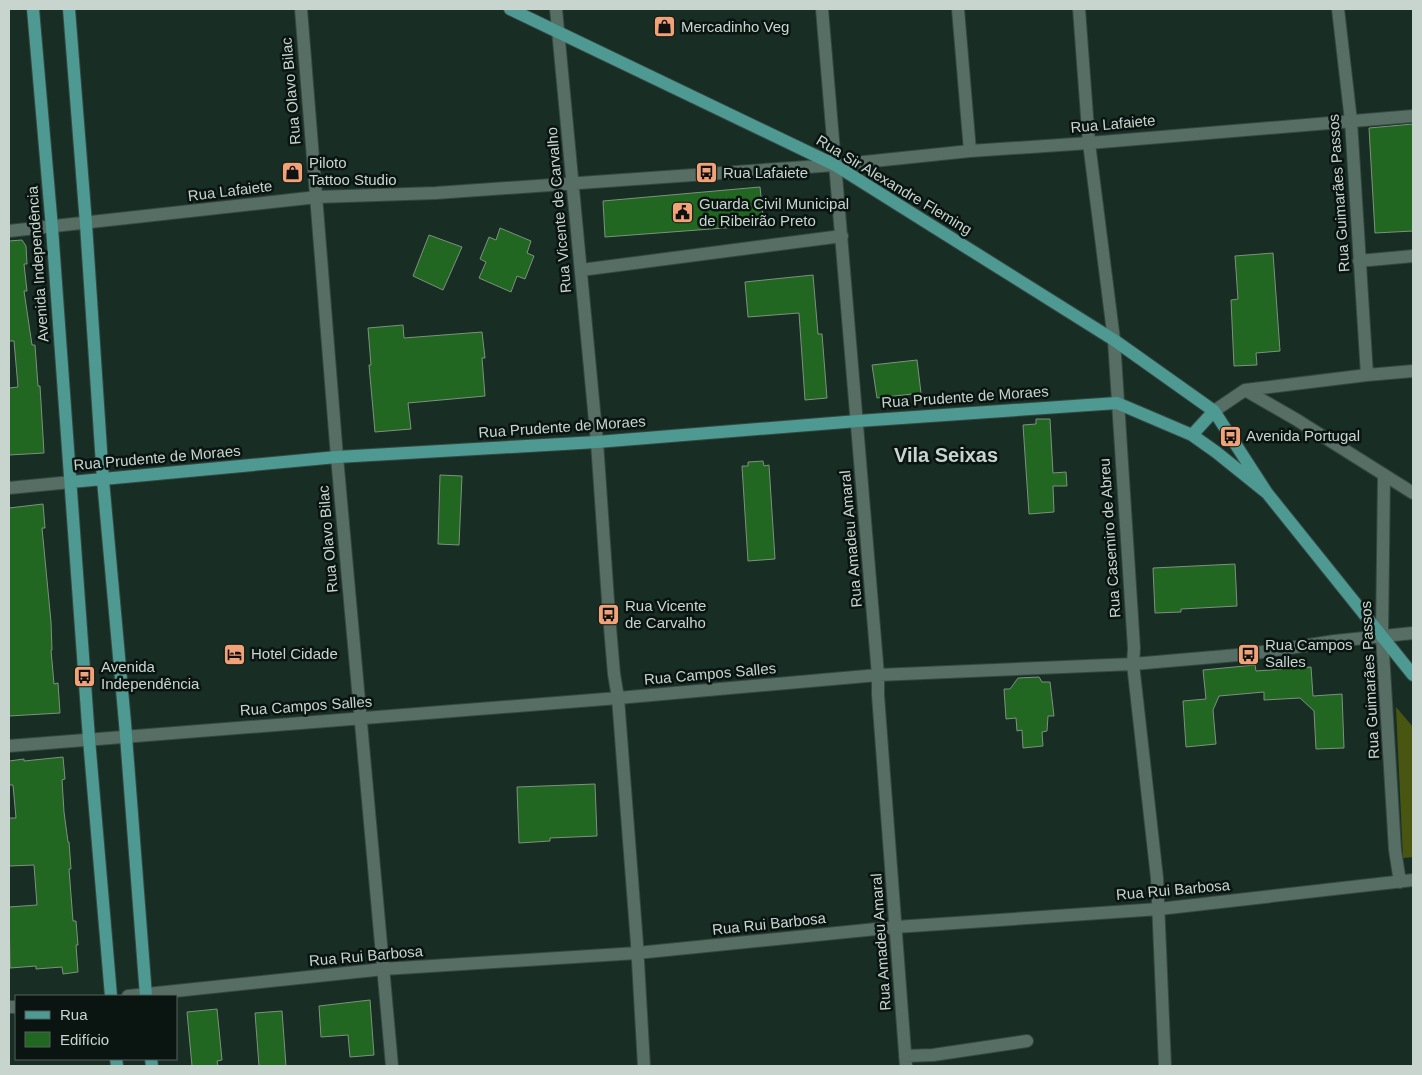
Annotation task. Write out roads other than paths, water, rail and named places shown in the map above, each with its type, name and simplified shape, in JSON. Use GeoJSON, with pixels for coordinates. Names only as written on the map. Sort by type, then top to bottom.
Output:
{"type":"FeatureCollection","features":[{"type":"Feature","properties":{"kind":"main road","name":"Avenida Independência"},"geometry":{"type":"LineString","coordinates":[[33,9],[52,228],[89,739],[111,995]]}},
{"type":"Feature","properties":{"kind":"main road"},"geometry":{"type":"LineString","coordinates":[[68,9],[86,224],[103,480],[126,736],[146,995]]}},
{"type":"Feature","properties":{"kind":"main road","name":"Rua Sir Alexandre Fleming"},"geometry":{"type":"LineString","coordinates":[[510,9],[835,165],[1114,340],[1214,411]]}},
{"type":"Feature","properties":{"kind":"main road"},"geometry":{"type":"LineString","coordinates":[[1117,403],[1192,435],[1267,493]]}},
{"type":"Feature","properties":{"kind":"main road","name":"Rua Prudente de Moraes"},"geometry":{"type":"LineString","coordinates":[[71,482],[337,457],[597,442],[1117,403]]}},
{"type":"Feature","properties":{"kind":"main road"},"geometry":{"type":"LineString","coordinates":[[1192,435],[1214,411],[1267,493],[1413,675]]}},
{"type":"Feature","properties":{"kind":"street","name":"Rua Olavo Bilac"},"geometry":{"type":"LineString","coordinates":[[301,9],[337,457],[392,1066]]}},
{"type":"Feature","properties":{"kind":"street","name":"Rua Vicente de Carvalho"},"geometry":{"type":"LineString","coordinates":[[556,9],[597,442],[614,674],[618,698],[644,1066]]}},
{"type":"Feature","properties":{"kind":"street","name":"Rua Amadeu Amaral"},"geometry":{"type":"LineString","coordinates":[[822,9],[858,421],[906,1061]]}},
{"type":"Feature","properties":{"kind":"street"},"geometry":{"type":"LineString","coordinates":[[958,9],[970,151]]}},
{"type":"Feature","properties":{"kind":"street","name":"Rua Casemiro de Abreu"},"geometry":{"type":"LineString","coordinates":[[1079,9],[1089,143],[1114,340],[1134,638],[1134,664],[1159,908],[1165,1066]]}},
{"type":"Feature","properties":{"kind":"street","name":"Rua Guimarães Passos"},"geometry":{"type":"LineString","coordinates":[[1338,9],[1351,121],[1367,375]]}},
{"type":"Feature","properties":{"kind":"street","name":"Rua Lafaiete"},"geometry":{"type":"LineString","coordinates":[[9,231],[52,228],[317,197],[436,193],[835,165],[970,151],[1413,116]]}},
{"type":"Feature","properties":{"kind":"street"},"geometry":{"type":"LineString","coordinates":[[581,270],[842,236]]}},
{"type":"Feature","properties":{"kind":"street"},"geometry":{"type":"LineString","coordinates":[[1359,261],[1413,256]]}},
{"type":"Feature","properties":{"kind":"street"},"geometry":{"type":"LineString","coordinates":[[1214,411],[1245,390],[1413,371]]}},
{"type":"Feature","properties":{"kind":"street"},"geometry":{"type":"LineString","coordinates":[[1245,390],[1297,420],[1413,493]]}},
{"type":"Feature","properties":{"kind":"street","name":"Rua Guimarães Passos"},"geometry":{"type":"LineString","coordinates":[[1384,476],[1382,636],[1395,850],[1407,881]]}},
{"type":"Feature","properties":{"kind":"street","name":"Rua Prudente de Moraes"},"geometry":{"type":"LineString","coordinates":[[9,488],[71,482]]}},
{"type":"Feature","properties":{"kind":"street","name":"Rua Campos Salles"},"geometry":{"type":"LineString","coordinates":[[9,746],[618,698],[878,675],[1134,664],[1249,654],[1413,633]]}},
{"type":"Feature","properties":{"kind":"street","name":"Rua Rui Barbosa"},"geometry":{"type":"LineString","coordinates":[[146,995],[384,969],[637,954],[896,928],[1159,908],[1407,881]]}},
{"type":"Feature","properties":{"kind":"street"},"geometry":{"type":"LineString","coordinates":[[906,1061],[932,1055],[1027,1041]]}},
{"type":"Feature","properties":{"kind":"place","name":"Mercadinho Veg"},"geometry":{"type":"Point","coordinates":[665,27]}},
{"type":"Feature","properties":{"kind":"place","name":"Piloto Tattoo Studio"},"geometry":{"type":"Point","coordinates":[293,172]}},
{"type":"Feature","properties":{"kind":"place","name":"Rua Lafaiete"},"geometry":{"type":"Point","coordinates":[707,173]}},
{"type":"Feature","properties":{"kind":"place","name":"Guarda Civil Municipal de Ribeirão Preto"},"geometry":{"type":"Point","coordinates":[683,213]}},
{"type":"Feature","properties":{"kind":"place","name":"Avenida Portugal"},"geometry":{"type":"Point","coordinates":[1230,436]}},
{"type":"Feature","properties":{"kind":"place","name":"Rua Vicente de Carvalho"},"geometry":{"type":"Point","coordinates":[609,615]}},
{"type":"Feature","properties":{"kind":"place","name":"Hotel Cidade"},"geometry":{"type":"Point","coordinates":[235,654]}},
{"type":"Feature","properties":{"kind":"place","name":"Rua Campos Salles"},"geometry":{"type":"Point","coordinates":[1249,654]}},
{"type":"Feature","properties":{"kind":"place","name":"Avenida Independência"},"geometry":{"type":"Point","coordinates":[85,676]}},
{"type":"Feature","properties":{"kind":"district","name":"Vila Seixas"},"geometry":{"type":"Point","coordinates":[946,455]}}]}
